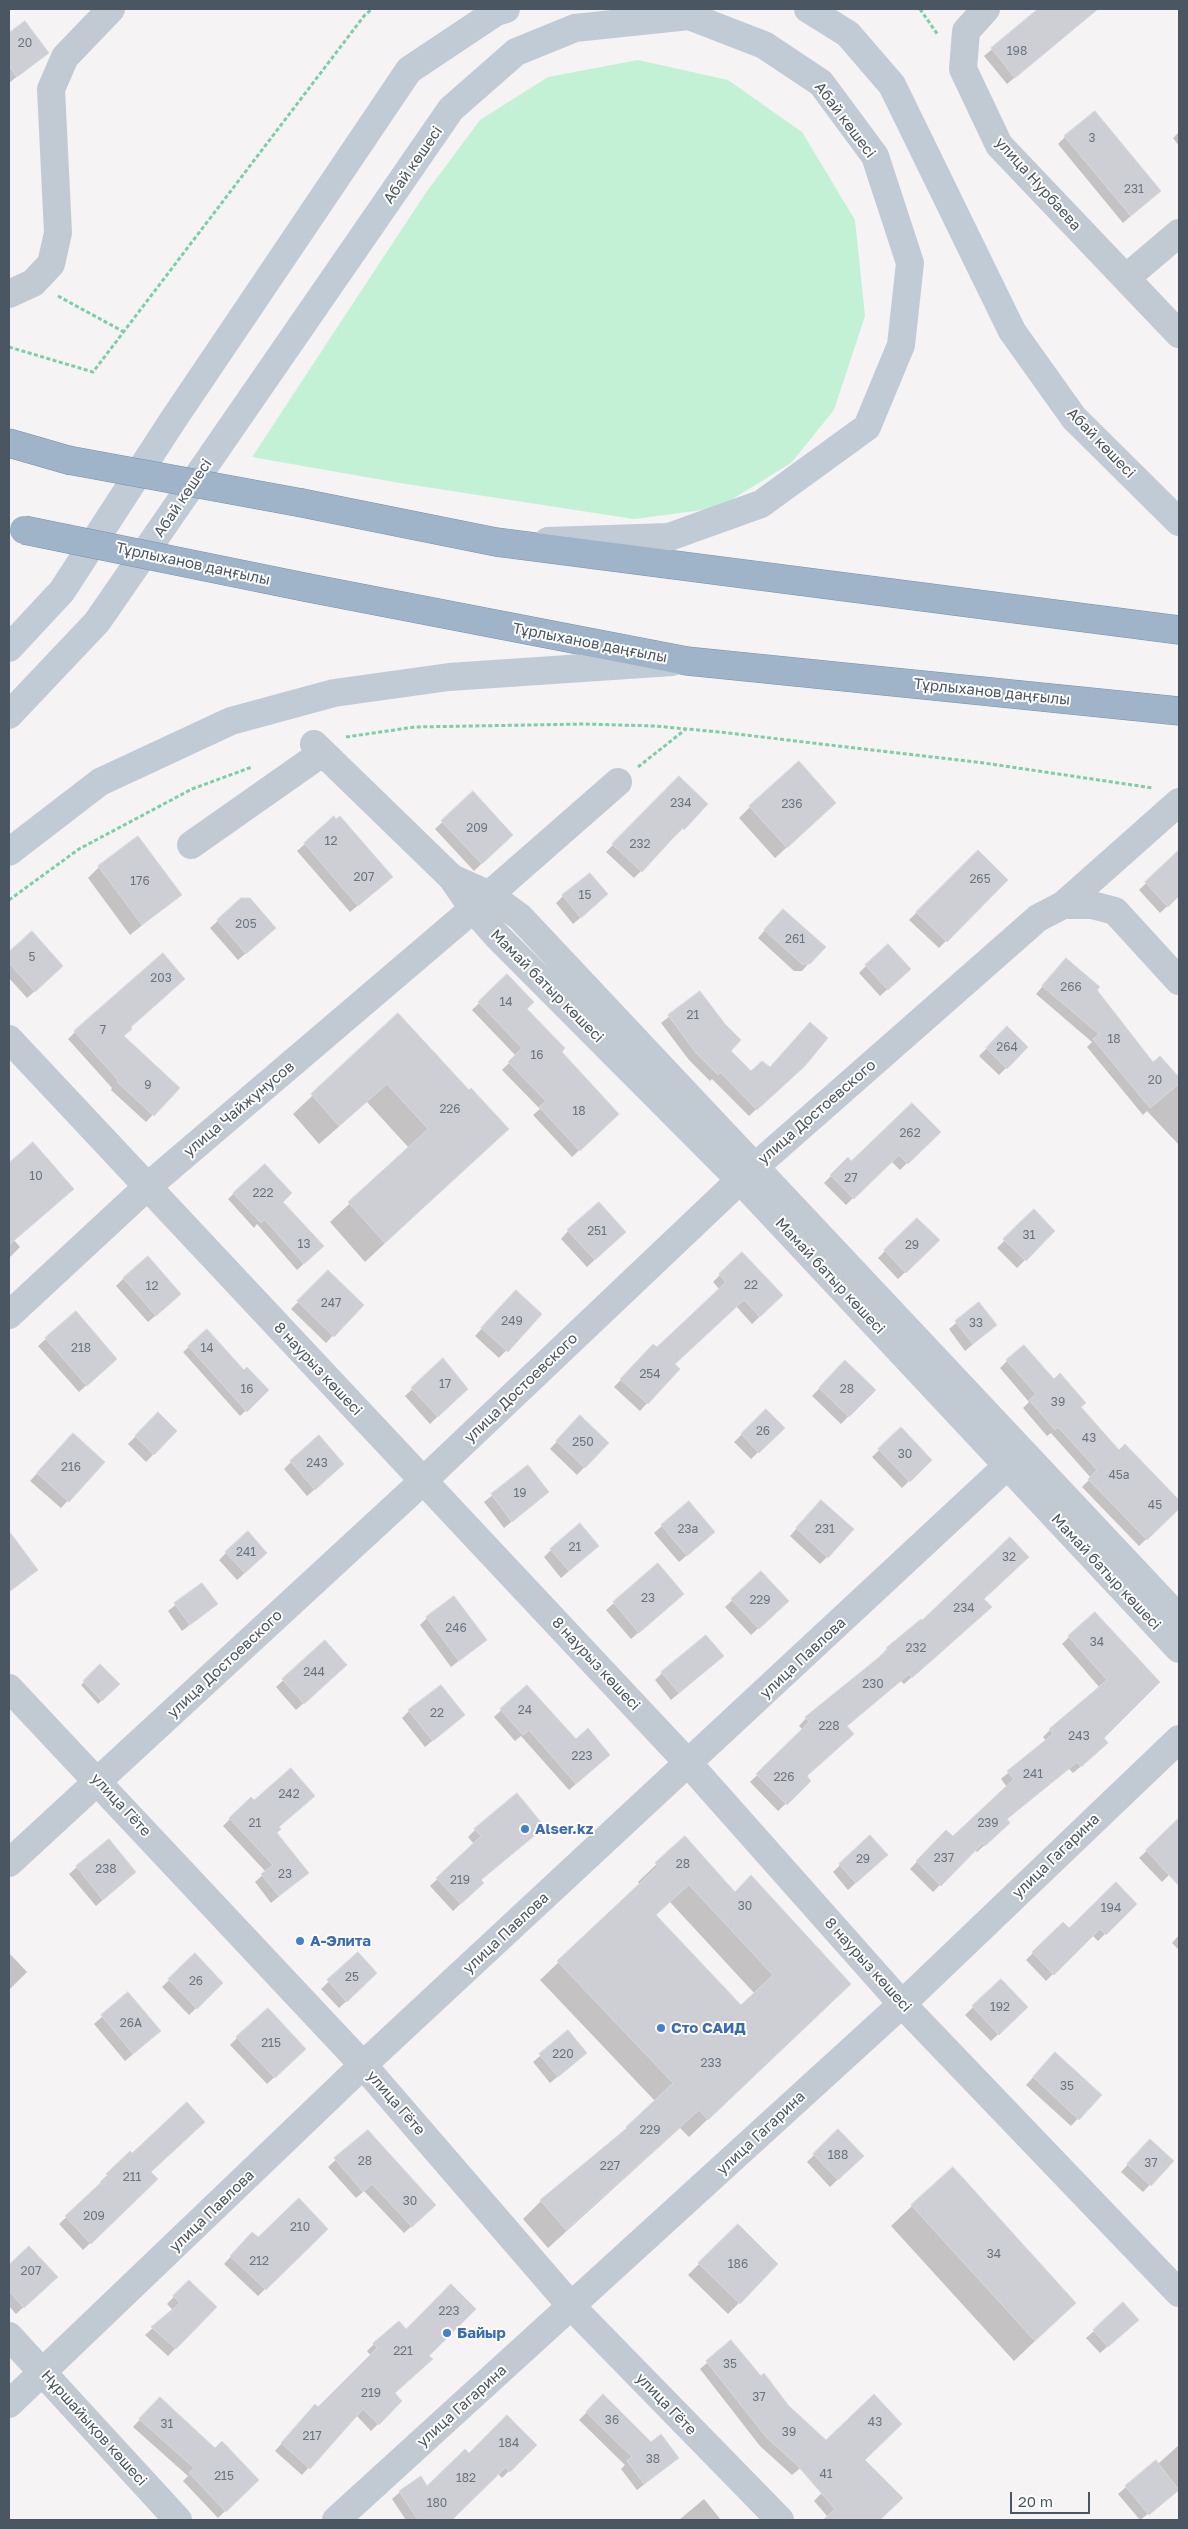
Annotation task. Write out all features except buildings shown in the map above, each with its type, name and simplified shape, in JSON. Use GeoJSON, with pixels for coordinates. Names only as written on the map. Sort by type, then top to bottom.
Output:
{"type":"FeatureCollection","features":[{"type":"Feature","properties":{"kind":"highway"},"geometry":{"type":"LineString","coordinates":[[9,443],[68,460],[302,503],[496,542],[1179,630]]}},
{"type":"Feature","properties":{"kind":"highway","name":"Тұрлыханов даңғылы"},"geometry":{"type":"LineString","coordinates":[[16,527],[309,588],[687,661],[1179,711]]}},
{"type":"Feature","properties":{"kind":"main road"},"geometry":{"type":"LineString","coordinates":[[9,648],[62,591],[173,420],[409,70],[496,12],[506,9]]}},
{"type":"Feature","properties":{"kind":"main road","name":"Абай көшесі"},"geometry":{"type":"LineString","coordinates":[[808,9],[848,34],[892,85],[1012,331],[1069,410],[1179,522]]}},
{"type":"Feature","properties":{"kind":"main road","name":"Абай көшесі"},"geometry":{"type":"LineString","coordinates":[[9,715],[97,622],[451,109],[516,52],[575,28],[689,16],[764,46],[821,83],[875,156],[910,263],[901,345],[867,427],[761,504],[669,537],[496,542]]}},
{"type":"Feature","properties":{"kind":"main road"},"geometry":{"type":"LineString","coordinates":[[9,852],[100,782],[231,721],[334,693],[449,677],[687,661]]}},
{"type":"Feature","properties":{"kind":"street"},"geometry":{"type":"LineString","coordinates":[[9,294],[33,283],[51,264],[58,233],[52,89],[65,57],[111,9]]}},
{"type":"Feature","properties":{"kind":"street","name":"улица Нурбаева"},"geometry":{"type":"LineString","coordinates":[[986,9],[966,31],[963,69],[999,145],[1179,334]]}},
{"type":"Feature","properties":{"kind":"street"},"geometry":{"type":"LineString","coordinates":[[1126,278],[1179,234]]}},
{"type":"Feature","properties":{"kind":"street"},"geometry":{"type":"LineString","coordinates":[[191,845],[318,748]]}},
{"type":"Feature","properties":{"kind":"street","name":"Мамай батыр көшесі"},"geometry":{"type":"LineString","coordinates":[[318,748],[452,878],[482,902],[748,1173],[1179,1618]]}},
{"type":"Feature","properties":{"kind":"street","name":"улица Чайжунусов"},"geometry":{"type":"LineString","coordinates":[[9,1315],[147,1187],[482,902],[618,782]]}},
{"type":"Feature","properties":{"kind":"street"},"geometry":{"type":"LineString","coordinates":[[1063,905],[1178,802]]}},
{"type":"Feature","properties":{"kind":"street"},"geometry":{"type":"LineString","coordinates":[[1063,905],[1092,905],[1115,911],[1179,981]]}},
{"type":"Feature","properties":{"kind":"street","name":"улица Достоевского"},"geometry":{"type":"LineString","coordinates":[[9,1863],[423,1481],[748,1173],[1038,918],[1063,905]]}},
{"type":"Feature","properties":{"kind":"street","name":"8 наурыз көшесі"},"geometry":{"type":"LineString","coordinates":[[9,1039],[689,1764],[902,2004],[1179,2294]]}},
{"type":"Feature","properties":{"kind":"street","name":"Мамай батыр көшесі"},"geometry":{"type":"LineString","coordinates":[[748,1173],[1007,1466],[1179,1649]]}},
{"type":"Feature","properties":{"kind":"street","name":"улица Павлова"},"geometry":{"type":"LineString","coordinates":[[9,2404],[44,2373],[364,2065],[1007,1466]]}},
{"type":"Feature","properties":{"kind":"street","name":"улица Гёте"},"geometry":{"type":"LineString","coordinates":[[9,1688],[364,2065],[572,2307],[780,2520]]}},
{"type":"Feature","properties":{"kind":"street","name":"улица Гагарина"},"geometry":{"type":"LineString","coordinates":[[336,2520],[572,2307],[902,2004],[1179,1739]]}},
{"type":"Feature","properties":{"kind":"street","name":"Нұршайықов көшесі"},"geometry":{"type":"LineString","coordinates":[[9,2336],[178,2520]]}},
{"type":"Feature","properties":{"kind":"path"},"geometry":{"type":"LineString","coordinates":[[9,347],[93,372],[364,16],[372,9]]}},
{"type":"Feature","properties":{"kind":"path"},"geometry":{"type":"LineString","coordinates":[[33,283],[124,332]]}},
{"type":"Feature","properties":{"kind":"path"},"geometry":{"type":"LineString","coordinates":[[318,748],[415,727],[585,724],[686,729],[984,763],[1155,788],[1178,802]]}},
{"type":"Feature","properties":{"kind":"path"},"geometry":{"type":"LineString","coordinates":[[618,782],[686,729]]}},
{"type":"Feature","properties":{"kind":"path"},"geometry":{"type":"LineString","coordinates":[[9,900],[79,849],[192,788],[253,766]]}},
{"type":"Feature","properties":{"kind":"green space"},"geometry":{"type":"Polygon","coordinates":[[[638,60],[728,80],[802,132],[855,220],[865,316],[834,410],[791,463],[718,508],[634,519],[400,483],[252,457],[425,194],[480,120],[548,77],[638,60]]]}},
{"type":"Feature","properties":{"kind":"place","name":"Alser.kz"},"geometry":{"type":"Point","coordinates":[525,1829]}},
{"type":"Feature","properties":{"kind":"place","name":"А-Элита"},"geometry":{"type":"Point","coordinates":[300,1941]}},
{"type":"Feature","properties":{"kind":"place","name":"Сто САИД"},"geometry":{"type":"Point","coordinates":[661,2028]}},
{"type":"Feature","properties":{"kind":"place","name":"Байыр"},"geometry":{"type":"Point","coordinates":[447,2333]}}]}
